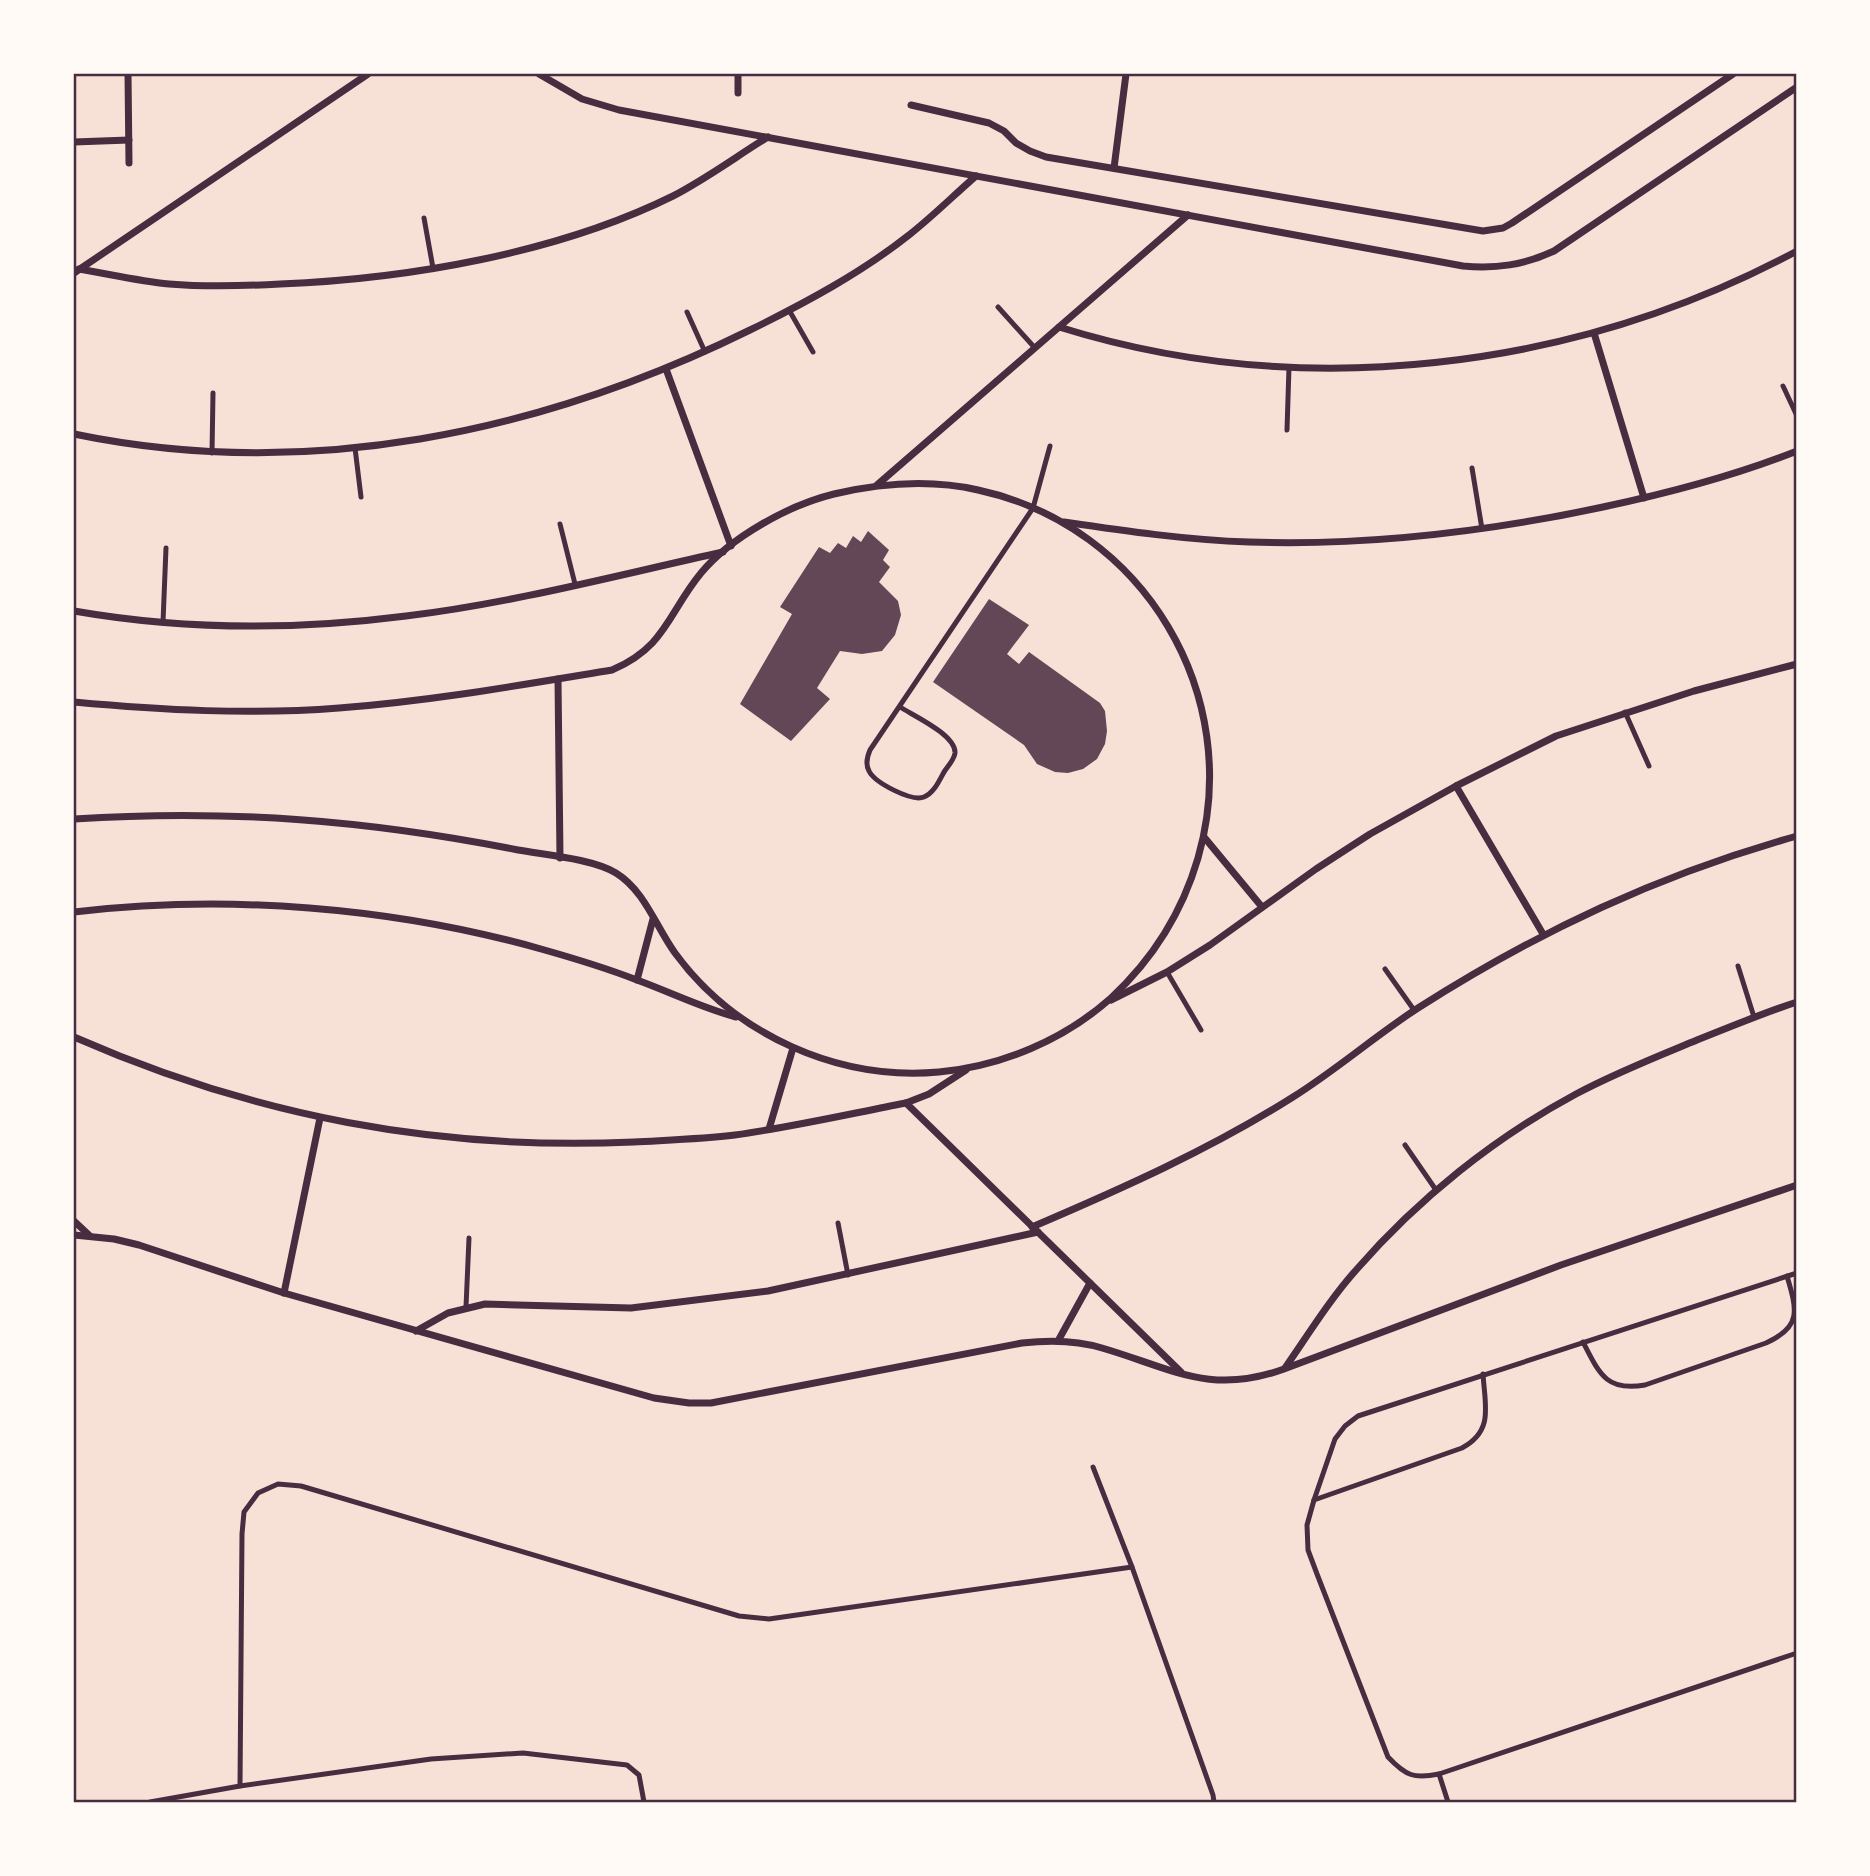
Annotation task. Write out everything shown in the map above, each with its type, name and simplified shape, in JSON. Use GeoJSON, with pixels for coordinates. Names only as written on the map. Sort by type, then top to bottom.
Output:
{"type":"FeatureCollection","features":[{"type":"Feature","properties":{"kind":"street"},"geometry":{"type":"LineString","coordinates":[[128,74],[129,163]]}},
{"type":"Feature","properties":{"kind":"street"},"geometry":{"type":"LineString","coordinates":[[76,271],[368,74]]}},
{"type":"Feature","properties":{"kind":"street"},"geometry":{"type":"LineString","coordinates":[[539,74],[568,92],[600,106],[1463,267],[1482,268],[1537,259],[1569,241],[1797,87]]}},
{"type":"Feature","properties":{"kind":"street"},"geometry":{"type":"LineString","coordinates":[[738,74],[738,93]]}},
{"type":"Feature","properties":{"kind":"street"},"geometry":{"type":"LineString","coordinates":[[1114,169],[1126,74]]}},
{"type":"Feature","properties":{"kind":"street"},"geometry":{"type":"LineString","coordinates":[[911,105],[989,123],[1030,151],[1046,157],[1472,230],[1493,231],[1512,223],[1733,74]]}},
{"type":"Feature","properties":{"kind":"street"},"geometry":{"type":"LineString","coordinates":[[76,271],[168,284],[254,286],[361,279],[432,268],[520,249],[623,217],[674,195],[768,137]]}},
{"type":"Feature","properties":{"kind":"street"},"geometry":{"type":"LineString","coordinates":[[74,142],[129,140]]}},
{"type":"Feature","properties":{"kind":"street"},"geometry":{"type":"LineString","coordinates":[[74,433],[161,449],[262,454],[355,448],[418,439],[521,418],[585,399],[666,369],[789,310],[853,273],[908,236],[976,176]]}},
{"type":"Feature","properties":{"kind":"street"},"geometry":{"type":"LineString","coordinates":[[877,486],[1188,215]]}},
{"type":"Feature","properties":{"kind":"street"},"geometry":{"type":"LineString","coordinates":[[1059,327],[1111,344],[1162,354],[1289,368],[1366,368],[1469,359],[1519,351],[1594,333],[1670,309],[1720,289],[1797,251]]}},
{"type":"Feature","properties":{"kind":"street"},"geometry":{"type":"LineString","coordinates":[[1594,333],[1644,498]]}},
{"type":"Feature","properties":{"kind":"street"},"geometry":{"type":"LineString","coordinates":[[666,369],[731,546]]}},
{"type":"Feature","properties":{"kind":"street"},"geometry":{"type":"LineString","coordinates":[[1061,522],[1186,538],[1249,542],[1375,540],[1482,529],[1554,518],[1713,481],[1797,451]]}},
{"type":"Feature","properties":{"kind":"street"},"geometry":{"type":"LineString","coordinates":[[74,702],[196,711],[336,709],[474,694],[612,670],[638,656],[661,635],[702,572],[748,533],[801,505],[829,495],[877,486],[918,483],[948,485],[1007,497],[1061,522],[1110,556],[1156,608],[1182,651],[1196,688],[1208,737],[1210,766],[1210,796],[1204,837],[1191,884],[1163,937],[1126,984],[1080,1022],[1027,1051],[969,1068],[940,1072],[880,1071],[850,1066],[793,1048],[741,1018],[696,979],[677,956],[637,892],[616,873],[593,864],[452,836],[319,820],[186,814],[74,819]]}},
{"type":"Feature","properties":{"kind":"street"},"geometry":{"type":"LineString","coordinates":[[74,611],[163,622],[247,626],[354,622],[460,608],[724,552]]}},
{"type":"Feature","properties":{"kind":"street"},"geometry":{"type":"LineString","coordinates":[[1104,1004],[1167,972],[1210,945],[1359,841],[1456,786],[1556,736],[1694,691],[1797,664]]}},
{"type":"Feature","properties":{"kind":"street"},"geometry":{"type":"LineString","coordinates":[[558,679],[560,858]]}},
{"type":"Feature","properties":{"kind":"street"},"geometry":{"type":"LineString","coordinates":[[1456,786],[1543,934]]}},
{"type":"Feature","properties":{"kind":"street"},"geometry":{"type":"LineString","coordinates":[[416,1331],[448,1313],[466,1307],[504,1303],[631,1307],[768,1291],[848,1275],[1035,1229],[1144,1177],[1293,1097],[1414,1010],[1543,934],[1653,884],[1718,860],[1797,836]]}},
{"type":"Feature","properties":{"kind":"street"},"geometry":{"type":"LineString","coordinates":[[1204,837],[1262,907]]}},
{"type":"Feature","properties":{"kind":"street"},"geometry":{"type":"LineString","coordinates":[[74,912],[225,905],[354,914],[481,934],[542,949],[741,1018]]}},
{"type":"Feature","properties":{"kind":"street"},"geometry":{"type":"LineString","coordinates":[[637,980],[653,919]]}},
{"type":"Feature","properties":{"kind":"street"},"geometry":{"type":"LineString","coordinates":[[1284,1369],[1355,1272],[1388,1236],[1436,1190],[1500,1141],[1574,1095],[1646,1060],[1797,1002]]}},
{"type":"Feature","properties":{"kind":"street"},"geometry":{"type":"LineString","coordinates":[[74,1037],[172,1077],[223,1094],[320,1118],[390,1131],[515,1143],[667,1140],[769,1129],[906,1103],[939,1088],[969,1068]]}},
{"type":"Feature","properties":{"kind":"street"},"geometry":{"type":"LineString","coordinates":[[769,1129],[793,1048]]}},
{"type":"Feature","properties":{"kind":"street"},"geometry":{"type":"LineString","coordinates":[[906,1103],[1184,1376]]}},
{"type":"Feature","properties":{"kind":"street"},"geometry":{"type":"LineString","coordinates":[[284,1293],[320,1118]]}},
{"type":"Feature","properties":{"kind":"street"},"geometry":{"type":"LineString","coordinates":[[74,1235],[89,1235],[139,1245],[284,1293],[416,1331],[654,1398],[689,1403],[734,1400],[1022,1343],[1058,1341],[1102,1348],[1184,1376],[1228,1381],[1266,1376],[1561,1265],[1797,1185]]}},
{"type":"Feature","properties":{"kind":"street"},"geometry":{"type":"LineString","coordinates":[[74,1221],[89,1235]]}},
{"type":"Feature","properties":{"kind":"street"},"geometry":{"type":"LineString","coordinates":[[1058,1341],[1090,1283]]}},
{"type":"Feature","properties":{"kind":"lane"},"geometry":{"type":"LineString","coordinates":[[424,218],[432,268]]}},
{"type":"Feature","properties":{"kind":"lane"},"geometry":{"type":"LineString","coordinates":[[998,307],[1034,348]]}},
{"type":"Feature","properties":{"kind":"lane"},"geometry":{"type":"LineString","coordinates":[[789,310],[813,352]]}},
{"type":"Feature","properties":{"kind":"lane"},"geometry":{"type":"LineString","coordinates":[[687,312],[705,352]]}},
{"type":"Feature","properties":{"kind":"lane"},"geometry":{"type":"LineString","coordinates":[[1287,430],[1289,368]]}},
{"type":"Feature","properties":{"kind":"lane"},"geometry":{"type":"LineString","coordinates":[[1783,386],[1797,416]]}},
{"type":"Feature","properties":{"kind":"lane"},"geometry":{"type":"LineString","coordinates":[[212,453],[213,393]]}},
{"type":"Feature","properties":{"kind":"lane"},"geometry":{"type":"LineString","coordinates":[[900,707],[947,736],[954,747],[954,758],[931,793],[921,798],[910,798],[873,777],[867,766],[870,750],[1033,508],[1050,446]]}},
{"type":"Feature","properties":{"kind":"lane"},"geometry":{"type":"LineString","coordinates":[[355,448],[361,497]]}},
{"type":"Feature","properties":{"kind":"lane"},"geometry":{"type":"LineString","coordinates":[[1472,468],[1482,529]]}},
{"type":"Feature","properties":{"kind":"lane"},"geometry":{"type":"LineString","coordinates":[[560,524],[575,584]]}},
{"type":"Feature","properties":{"kind":"lane"},"geometry":{"type":"LineString","coordinates":[[163,622],[166,548]]}},
{"type":"Feature","properties":{"kind":"lane"},"geometry":{"type":"LineString","coordinates":[[1625,712],[1649,766]]}},
{"type":"Feature","properties":{"kind":"lane"},"geometry":{"type":"LineString","coordinates":[[1738,966],[1754,1017]]}},
{"type":"Feature","properties":{"kind":"lane"},"geometry":{"type":"LineString","coordinates":[[1385,969],[1414,1010]]}},
{"type":"Feature","properties":{"kind":"lane"},"geometry":{"type":"LineString","coordinates":[[1167,972],[1201,1030]]}},
{"type":"Feature","properties":{"kind":"lane"},"geometry":{"type":"LineString","coordinates":[[1405,1145],[1436,1190]]}},
{"type":"Feature","properties":{"kind":"lane"},"geometry":{"type":"LineString","coordinates":[[838,1223],[848,1275]]}},
{"type":"Feature","properties":{"kind":"lane"},"geometry":{"type":"LineString","coordinates":[[466,1307],[469,1238]]}},
{"type":"Feature","properties":{"kind":"lane"},"geometry":{"type":"LineString","coordinates":[[1797,1273],[1357,1416],[1335,1439],[1307,1525],[1308,1550],[1388,1757],[1401,1771],[1420,1778],[1439,1774],[1797,1653]]}},
{"type":"Feature","properties":{"kind":"lane"},"geometry":{"type":"LineString","coordinates":[[1583,1342],[1598,1373],[1611,1384],[1628,1388],[1645,1385],[1784,1335],[1794,1319],[1794,1300],[1787,1276]]}},
{"type":"Feature","properties":{"kind":"lane"},"geometry":{"type":"LineString","coordinates":[[1314,1500],[1475,1441],[1484,1428],[1486,1412],[1483,1374]]}},
{"type":"Feature","properties":{"kind":"lane"},"geometry":{"type":"LineString","coordinates":[[1093,1467],[1132,1567],[1214,1802]]}},
{"type":"Feature","properties":{"kind":"lane"},"geometry":{"type":"LineString","coordinates":[[240,1786],[244,1512],[258,1493],[278,1484],[301,1486],[739,1616],[769,1619],[1132,1567]]}},
{"type":"Feature","properties":{"kind":"lane"},"geometry":{"type":"LineString","coordinates":[[150,1802],[240,1786],[431,1759],[523,1753],[628,1765],[639,1774],[644,1802]]}},
{"type":"Feature","properties":{"kind":"lane"},"geometry":{"type":"LineString","coordinates":[[1439,1774],[1448,1802]]}},
{"type":"Feature","properties":{"kind":"building"},"geometry":{"type":"Polygon","coordinates":[[[868,531],[889,550],[883,560],[890,567],[879,582],[898,601],[901,615],[895,635],[882,651],[862,654],[840,651],[817,688],[830,699],[791,741],[740,704],[792,614],[780,607],[819,547],[830,553],[838,543],[846,548],[853,536],[861,542],[868,531]]]}},
{"type":"Feature","properties":{"kind":"building"},"geometry":{"type":"Polygon","coordinates":[[[989,599],[1029,625],[1007,654],[1019,664],[1029,652],[1100,703],[1105,711],[1105,744],[1097,759],[1083,769],[1068,773],[1055,772],[1037,764],[1024,745],[933,682],[989,599]]]}}]}
